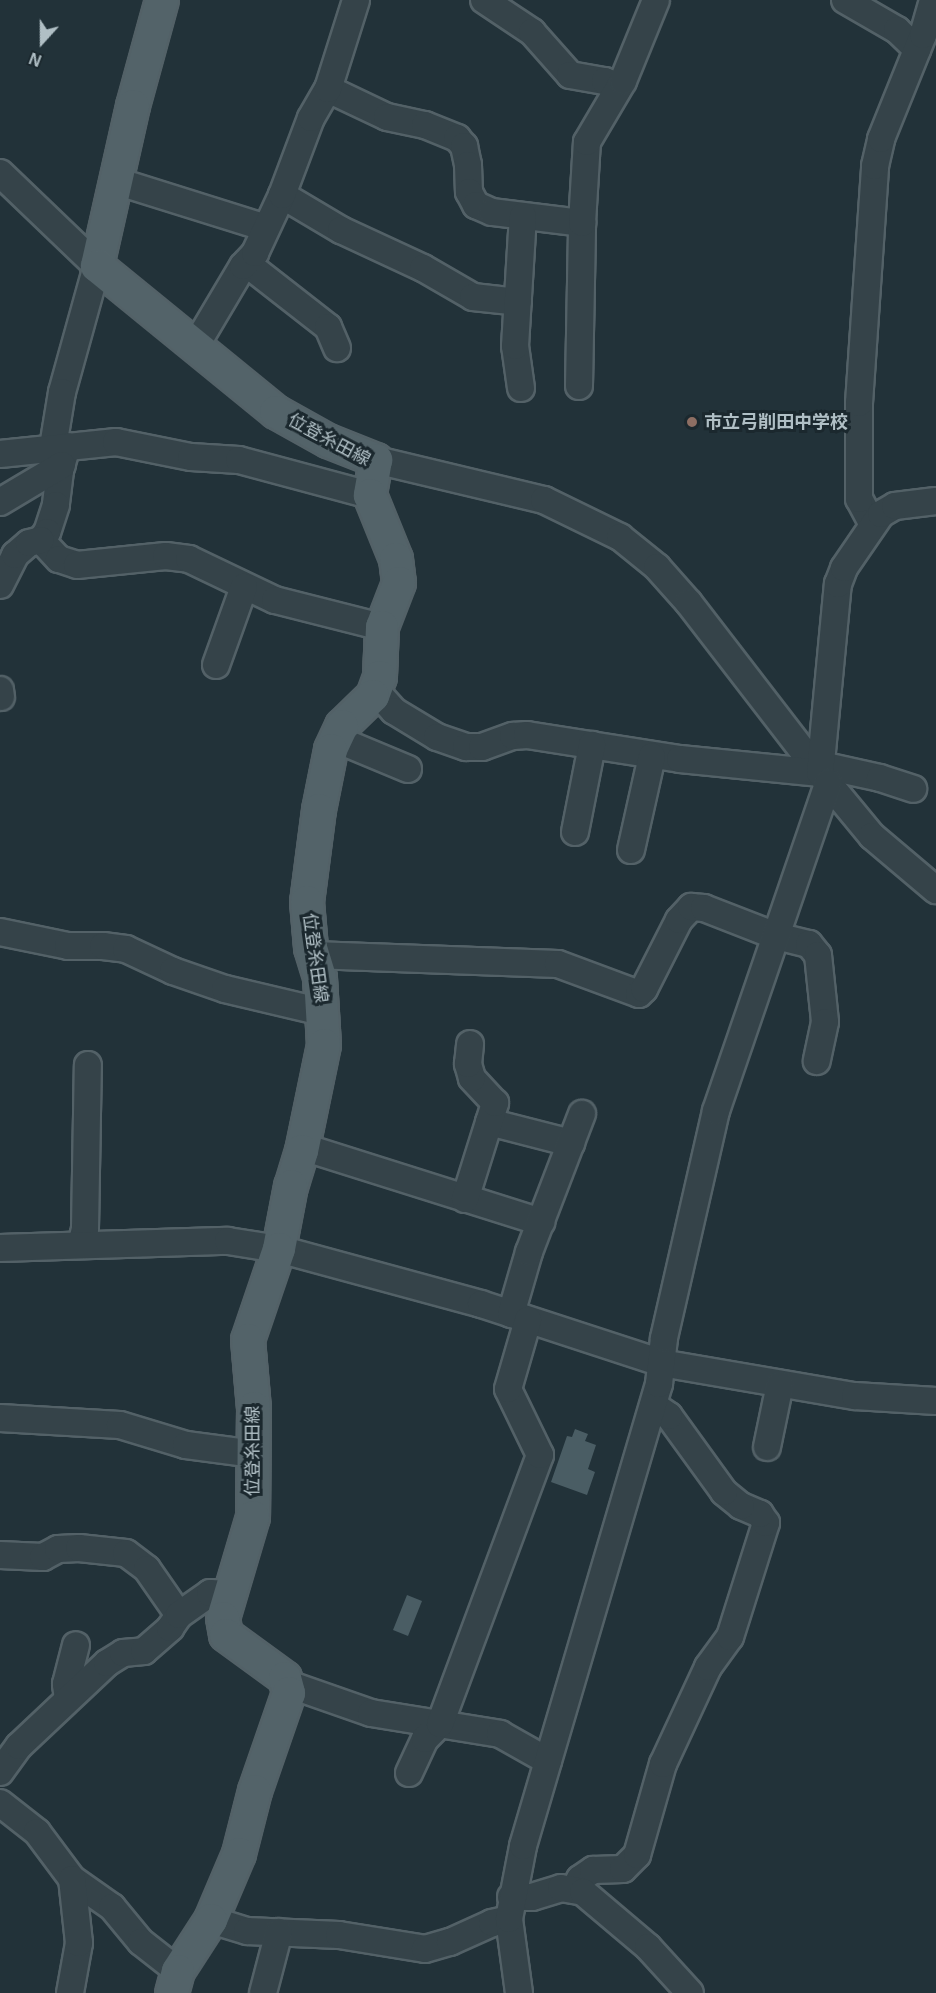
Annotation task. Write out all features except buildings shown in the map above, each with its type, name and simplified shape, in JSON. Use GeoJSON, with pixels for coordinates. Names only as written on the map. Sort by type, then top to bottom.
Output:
{"type":"FeatureCollection","features":[{"type":"Feature","properties":{"kind":"main road"},"geometry":{"type":"LineString","coordinates":[[97,266],[133,106],[162,0]]}},
{"type":"Feature","properties":{"kind":"main road","name":"位登糸田線"},"geometry":{"type":"LineString","coordinates":[[97,266],[276,412],[328,441],[376,460],[370,495],[396,559],[399,583],[382,627],[380,677],[373,696],[342,726],[336,739],[331,750],[319,810],[307,902],[313,955],[320,978],[324,1045],[303,1147],[291,1186],[279,1249],[248,1340],[254,1408],[253,1517],[223,1618],[226,1635],[285,1678],[288,1684]]}},
{"type":"Feature","properties":{"kind":"main road"},"geometry":{"type":"LineString","coordinates":[[175,1982],[211,1920],[239,1854],[255,1791],[289,1693],[288,1684]]}},
{"type":"Feature","properties":{"kind":"street"},"geometry":{"type":"LineString","coordinates":[[196,345],[246,263],[255,253],[282,195],[311,117],[328,89],[356,0]]}},
{"type":"Feature","properties":{"kind":"street"},"geometry":{"type":"LineString","coordinates":[[484,0],[532,32],[570,75],[579,79],[605,81],[618,89]]}},
{"type":"Feature","properties":{"kind":"street"},"geometry":{"type":"LineString","coordinates":[[579,386],[582,224],[587,142],[618,89],[656,0]]}},
{"type":"Feature","properties":{"kind":"street"},"geometry":{"type":"LineString","coordinates":[[845,0],[897,30],[917,49]]}},
{"type":"Feature","properties":{"kind":"street"},"geometry":{"type":"LineString","coordinates":[[872,523],[859,499],[859,403],[875,166],[881,139],[917,49],[933,0]]}},
{"type":"Feature","properties":{"kind":"street"},"geometry":{"type":"LineString","coordinates":[[328,89],[387,117],[425,125],[457,138],[464,146],[468,165],[469,192],[476,205],[492,212],[582,224]]}},
{"type":"Feature","properties":{"kind":"street"},"geometry":{"type":"LineString","coordinates":[[0,173],[97,266],[62,392],[61,452],[56,505],[47,532],[41,540],[29,543],[15,555],[0,585]]}},
{"type":"Feature","properties":{"kind":"street"},"geometry":{"type":"LineString","coordinates":[[116,182],[266,228]]}},
{"type":"Feature","properties":{"kind":"street"},"geometry":{"type":"LineString","coordinates":[[282,195],[341,230],[423,268],[473,297],[518,302]]}},
{"type":"Feature","properties":{"kind":"street"},"geometry":{"type":"LineString","coordinates":[[521,388],[515,346],[523,216]]}},
{"type":"Feature","properties":{"kind":"street"},"geometry":{"type":"LineString","coordinates":[[246,263],[328,327],[337,348]]}},
{"type":"Feature","properties":{"kind":"street"},"geometry":{"type":"LineString","coordinates":[[0,454],[61,452],[116,442],[191,457],[239,460],[370,495]]}},
{"type":"Feature","properties":{"kind":"street"},"geometry":{"type":"LineString","coordinates":[[0,502],[61,452]]}},
{"type":"Feature","properties":{"kind":"street"},"geometry":{"type":"LineString","coordinates":[[376,460],[544,500],[620,537],[657,567],[689,603],[872,836],[936,890]]}},
{"type":"Feature","properties":{"kind":"street"},"geometry":{"type":"LineString","coordinates":[[519,1993],[510,1908],[523,1846],[653,1405],[664,1338],[716,1111],[776,936],[823,774],[838,585],[844,568],[872,523],[881,514],[895,506],[936,501]]}},
{"type":"Feature","properties":{"kind":"street"},"geometry":{"type":"LineString","coordinates":[[41,540],[59,559],[77,565],[166,556],[189,559],[275,600],[382,627]]}},
{"type":"Feature","properties":{"kind":"street"},"geometry":{"type":"LineString","coordinates":[[216,665],[244,587]]}},
{"type":"Feature","properties":{"kind":"street"},"geometry":{"type":"LineString","coordinates":[[0,690],[1,697]]}},
{"type":"Feature","properties":{"kind":"street"},"geometry":{"type":"LineString","coordinates":[[375,690],[394,711],[437,737],[466,747],[482,747],[513,736],[527,735],[652,756],[880,778],[913,789]]}},
{"type":"Feature","properties":{"kind":"street"},"geometry":{"type":"LineString","coordinates":[[336,739],[408,769]]}},
{"type":"Feature","properties":{"kind":"street"},"geometry":{"type":"LineString","coordinates":[[575,832],[592,745]]}},
{"type":"Feature","properties":{"kind":"street"},"geometry":{"type":"LineString","coordinates":[[631,850],[652,756]]}},
{"type":"Feature","properties":{"kind":"street"},"geometry":{"type":"LineString","coordinates":[[313,955],[558,964],[639,994],[644,989],[679,920],[691,907],[704,908],[776,936],[810,944],[818,955],[825,1022],[817,1061]]}},
{"type":"Feature","properties":{"kind":"street"},"geometry":{"type":"LineString","coordinates":[[0,932],[68,946],[126,949],[173,971],[225,989],[322,1011]]}},
{"type":"Feature","properties":{"kind":"street"},"geometry":{"type":"LineString","coordinates":[[465,1199],[495,1102],[472,1078],[468,1064],[470,1044]]}},
{"type":"Feature","properties":{"kind":"street"},"geometry":{"type":"LineString","coordinates":[[88,1065],[85,1229],[91,1245]]}},
{"type":"Feature","properties":{"kind":"street"},"geometry":{"type":"LineString","coordinates":[[409,1773],[425,1738],[440,1724],[540,1455],[508,1389],[529,1252],[582,1114]]}},
{"type":"Feature","properties":{"kind":"street"},"geometry":{"type":"LineString","coordinates":[[489,1122],[571,1143]]}},
{"type":"Feature","properties":{"kind":"street"},"geometry":{"type":"LineString","coordinates":[[303,1147],[541,1222]]}},
{"type":"Feature","properties":{"kind":"street"},"geometry":{"type":"LineString","coordinates":[[91,1245],[99,1167]]}},
{"type":"Feature","properties":{"kind":"street"},"geometry":{"type":"LineString","coordinates":[[0,1248],[228,1241],[279,1249],[519,1317],[661,1363],[855,1396],[936,1401]]}},
{"type":"Feature","properties":{"kind":"street"},"geometry":{"type":"LineString","coordinates":[[767,1447],[780,1384]]}},
{"type":"Feature","properties":{"kind":"street"},"geometry":{"type":"LineString","coordinates":[[574,1890],[580,1879],[593,1870],[623,1869],[637,1855],[663,1764],[708,1667],[730,1637],[766,1523],[760,1514],[741,1506],[724,1491],[669,1416],[653,1405]]}},
{"type":"Feature","properties":{"kind":"street"},"geometry":{"type":"LineString","coordinates":[[0,1418],[120,1425],[186,1445],[254,1454]]}},
{"type":"Feature","properties":{"kind":"street"},"geometry":{"type":"LineString","coordinates":[[0,1555],[43,1557],[58,1550],[79,1548],[126,1553],[147,1569],[178,1615]]}},
{"type":"Feature","properties":{"kind":"street"},"geometry":{"type":"LineString","coordinates":[[0,1772],[19,1746],[107,1663],[123,1653],[144,1652],[170,1628],[178,1615],[210,1593],[230,1594]]}},
{"type":"Feature","properties":{"kind":"street"},"geometry":{"type":"LineString","coordinates":[[68,1699],[66,1684],[76,1645]]}},
{"type":"Feature","properties":{"kind":"street"},"geometry":{"type":"LineString","coordinates":[[288,1684],[371,1713],[500,1734],[548,1761]]}},
{"type":"Feature","properties":{"kind":"street"},"geometry":{"type":"LineString","coordinates":[[0,1803],[37,1832],[72,1879],[112,1907],[175,1982]]}},
{"type":"Feature","properties":{"kind":"street"},"geometry":{"type":"LineString","coordinates":[[70,1993],[79,1943],[72,1879]]}},
{"type":"Feature","properties":{"kind":"street"},"geometry":{"type":"LineString","coordinates":[[211,1920],[247,1931],[339,1935],[425,1949],[450,1942],[492,1923],[510,1908],[532,1897],[561,1888],[583,1892],[648,1947],[690,1993]]}},
{"type":"Feature","properties":{"kind":"street"},"geometry":{"type":"LineString","coordinates":[[263,1993],[279,1932]]}},
{"type":"Feature","properties":{"kind":"place","name":"市立弓削田中学校"},"geometry":{"type":"Point","coordinates":[692,422]}}]}
